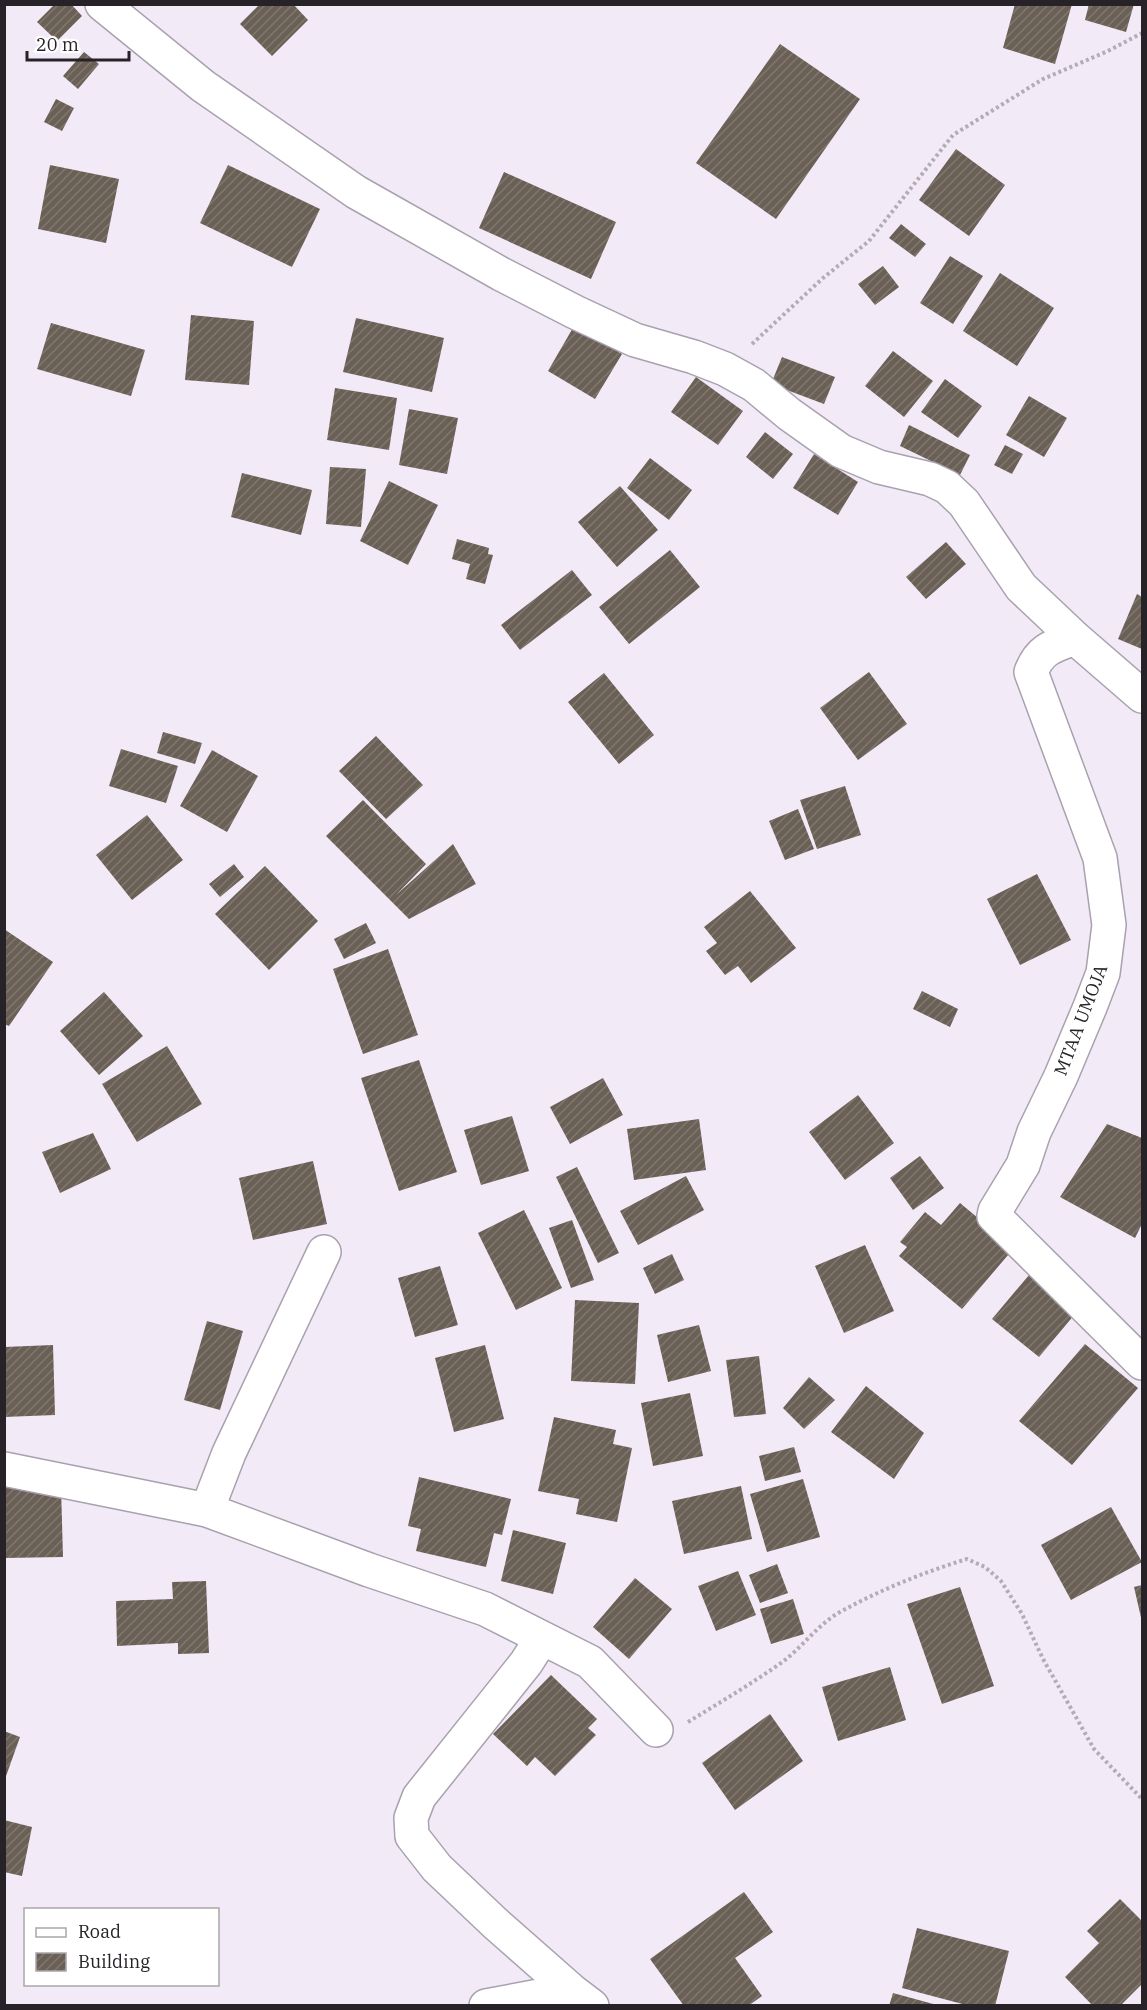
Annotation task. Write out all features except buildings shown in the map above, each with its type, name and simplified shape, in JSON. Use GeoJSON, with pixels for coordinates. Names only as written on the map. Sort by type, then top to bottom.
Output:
{"type":"FeatureCollection","features":[{"type":"Feature","properties":{"kind":"street"},"geometry":{"type":"LineString","coordinates":[[102,4],[203,86],[356,192],[501,274],[575,312],[635,340],[694,357],[725,369],[754,386],[841,451],[879,467],[930,479],[947,487],[964,503],[1021,587],[1075,638],[1143,696]]}},
{"type":"Feature","properties":{"kind":"street","name":"MTAA UMOJA"},"geometry":{"type":"LineString","coordinates":[[1075,638],[1050,647],[1036,660],[1031,672],[1100,858],[1109,925],[1103,973],[1034,1132],[1023,1165],[994,1216],[1143,1363]]}},
{"type":"Feature","properties":{"kind":"street"},"geometry":{"type":"LineString","coordinates":[[207,1510],[229,1453],[324,1252]]}},
{"type":"Feature","properties":{"kind":"street"},"geometry":{"type":"LineString","coordinates":[[4,1469],[207,1510],[369,1570],[485,1609],[590,1662],[656,1730]]}},
{"type":"Feature","properties":{"kind":"street"},"geometry":{"type":"LineString","coordinates":[[542,1638],[526,1663],[419,1797],[411,1818],[412,1836],[437,1868],[495,1923],[582,1998]]}},
{"type":"Feature","properties":{"kind":"street"},"geometry":{"type":"LineString","coordinates":[[486,2006],[582,1998]]}},
{"type":"Feature","properties":{"kind":"path"},"geometry":{"type":"LineString","coordinates":[[725,369],[823,278],[869,241],[953,135],[1043,79],[1143,33]]}},
{"type":"Feature","properties":{"kind":"path"},"geometry":{"type":"LineString","coordinates":[[656,1730],[672,1733],[783,1662],[816,1630],[838,1613],[896,1585],[967,1559],[985,1567],[1001,1581],[1022,1614],[1043,1659],[1094,1749],[1143,1799]]}}]}
